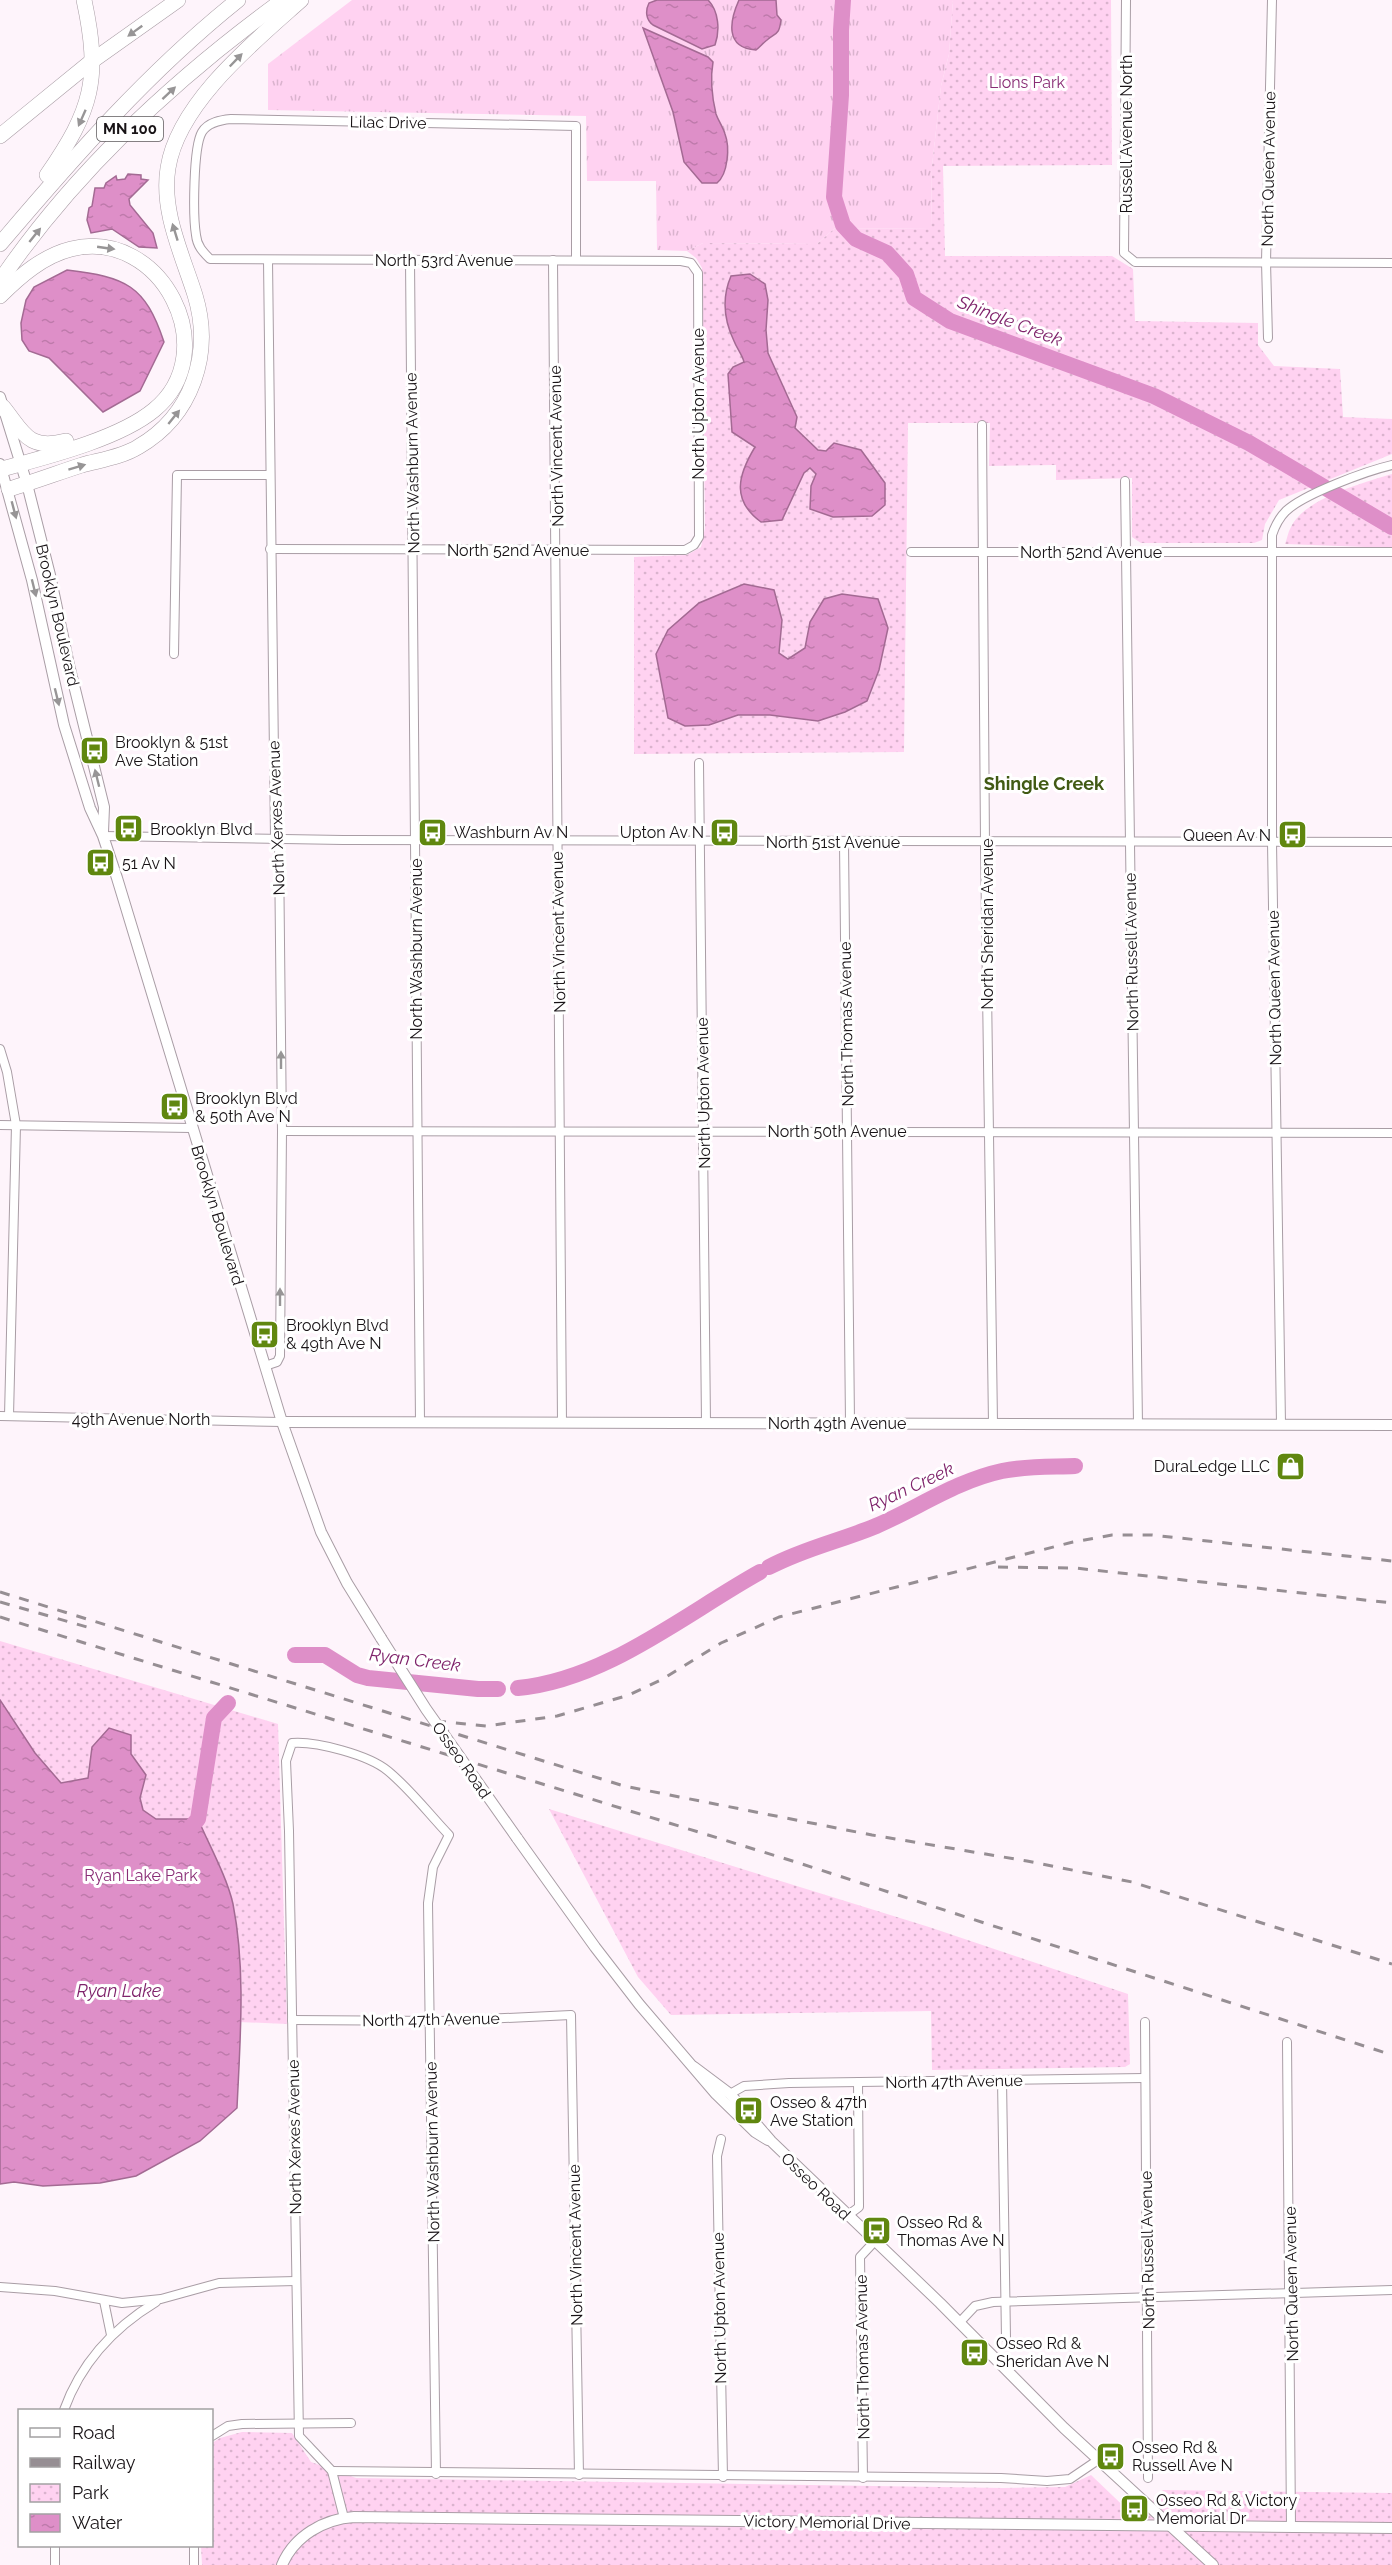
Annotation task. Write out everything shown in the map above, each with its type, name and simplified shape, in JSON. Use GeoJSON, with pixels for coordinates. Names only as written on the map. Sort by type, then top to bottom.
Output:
{"type":"FeatureCollection","features":[{"type":"Feature","properties":{"kind":"highway"},"geometry":{"type":"LineString","coordinates":[[0,243],[74,135],[91,91],[92,47],[84,0]]}},
{"type":"Feature","properties":{"kind":"highway"},"geometry":{"type":"LineString","coordinates":[[0,136],[92,61],[178,0]]}},
{"type":"Feature","properties":{"kind":"highway","name":"MN 100"},"geometry":{"type":"LineString","coordinates":[[0,243],[80,149],[113,115],[166,62],[238,0]]}},
{"type":"Feature","properties":{"kind":"highway","name":"MN 100"},"geometry":{"type":"LineString","coordinates":[[0,281],[57,208],[126,134],[181,81],[283,0]]}},
{"type":"Feature","properties":{"kind":"highway"},"geometry":{"type":"LineString","coordinates":[[4,490],[136,449],[173,420],[187,398],[199,366],[202,330],[196,298],[168,206],[166,189],[171,155],[188,119],[213,84],[250,45],[301,0]]}},
{"type":"Feature","properties":{"kind":"highway"},"geometry":{"type":"LineString","coordinates":[[0,296],[33,267],[54,255],[79,248],[116,249],[152,269],[166,285],[176,303],[182,325],[183,347],[179,373],[169,394],[153,411],[139,421],[99,439],[21,464],[1,467]]}},
{"type":"Feature","properties":{"kind":"highway"},"geometry":{"type":"LineString","coordinates":[[1,402],[25,435],[42,445],[55,444],[139,421]]}},
{"type":"Feature","properties":{"kind":"main road","name":"Brooklyn Boulevard"},"geometry":{"type":"LineString","coordinates":[[1,402],[27,484],[50,575],[69,665],[104,807],[104,836]]}},
{"type":"Feature","properties":{"kind":"main road","name":"Brooklyn Boulevard"},"geometry":{"type":"LineString","coordinates":[[1,467],[4,490],[41,616],[50,668],[64,725],[90,808],[104,836],[282,1422]]}},
{"type":"Feature","properties":{"kind":"main road","name":"North 49th Avenue"},"geometry":{"type":"LineString","coordinates":[[282,1422],[1392,1425]]}},
{"type":"Feature","properties":{"kind":"main road","name":"Osseo Road"},"geometry":{"type":"LineString","coordinates":[[282,1422],[321,1532],[347,1583],[426,1709],[595,1947],[639,2004],[719,2098],[755,2132],[771,2141]]}},
{"type":"Feature","properties":{"kind":"main road","name":"Osseo Road"},"geometry":{"type":"LineString","coordinates":[[694,2067],[730,2094],[771,2141],[847,2216],[959,2322],[1098,2460],[1213,2565]]}},
{"type":"Feature","properties":{"kind":"main road","name":"Victory Memorial Drive"},"geometry":{"type":"LineString","coordinates":[[282,2565],[292,2548],[304,2536],[324,2524],[344,2518],[1392,2528]]}},
{"type":"Feature","properties":{"kind":"main road","name":"Osseo Road"},"geometry":{"type":"LineString","coordinates":[[1199,2554],[1205,2565]]}},
{"type":"Feature","properties":{"kind":"street","name":"Russell Avenue North"},"geometry":{"type":"LineString","coordinates":[[1126,0],[1124,254],[1135,262],[1266,262]]}},
{"type":"Feature","properties":{"kind":"street","name":"North Queen Avenue"},"geometry":{"type":"LineString","coordinates":[[1268,338],[1266,262],[1272,0]]}},
{"type":"Feature","properties":{"kind":"street","name":"Lilac Drive"},"geometry":{"type":"LineString","coordinates":[[201,250],[196,235],[196,151],[203,130],[217,121],[231,119],[576,126],[576,260]]}},
{"type":"Feature","properties":{"kind":"street","name":"North 53rd Avenue"},"geometry":{"type":"LineString","coordinates":[[201,250],[210,259],[576,260],[691,263]]}},
{"type":"Feature","properties":{"kind":"street","name":"North Xerxes Avenue"},"geometry":{"type":"LineString","coordinates":[[265,1366],[276,1362],[280,1356],[282,1131],[279,847],[275,838],[270,549],[268,260]]}},
{"type":"Feature","properties":{"kind":"street","name":"North Washburn Avenue"},"geometry":{"type":"LineString","coordinates":[[410,260],[420,1423]]}},
{"type":"Feature","properties":{"kind":"street","name":"North Vincent Avenue"},"geometry":{"type":"LineString","coordinates":[[553,260],[562,1423]]}},
{"type":"Feature","properties":{"kind":"street"},"geometry":{"type":"LineString","coordinates":[[1266,262],[1392,262]]}},
{"type":"Feature","properties":{"kind":"street","name":"North Upton Avenue"},"geometry":{"type":"LineString","coordinates":[[691,263],[698,273],[699,537],[694,545]]}},
{"type":"Feature","properties":{"kind":"street","name":"North Sheridan Avenue"},"geometry":{"type":"LineString","coordinates":[[982,425],[993,1424]]}},
{"type":"Feature","properties":{"kind":"street"},"geometry":{"type":"LineString","coordinates":[[1271,552],[1272,536],[1281,516],[1303,500],[1356,477],[1392,465]]}},
{"type":"Feature","properties":{"kind":"street"},"geometry":{"type":"LineString","coordinates":[[174,654],[177,475],[269,475]]}},
{"type":"Feature","properties":{"kind":"street","name":"North Russell Avenue"},"geometry":{"type":"LineString","coordinates":[[1125,481],[1138,1424]]}},
{"type":"Feature","properties":{"kind":"street","name":"North 52nd Avenue"},"geometry":{"type":"LineString","coordinates":[[270,549],[685,550],[694,545]]}},
{"type":"Feature","properties":{"kind":"street","name":"North 52nd Avenue"},"geometry":{"type":"LineString","coordinates":[[911,552],[1392,552]]}},
{"type":"Feature","properties":{"kind":"street","name":"North Queen Avenue"},"geometry":{"type":"LineString","coordinates":[[1271,552],[1272,843],[1281,1424]]}},
{"type":"Feature","properties":{"kind":"street","name":"North Upton Avenue"},"geometry":{"type":"LineString","coordinates":[[699,763],[706,1423]]}},
{"type":"Feature","properties":{"kind":"street","name":"North 51st Avenue"},"geometry":{"type":"LineString","coordinates":[[104,836],[987,843],[1392,842]]}},
{"type":"Feature","properties":{"kind":"street","name":"North Thomas Avenue"},"geometry":{"type":"LineString","coordinates":[[844,842],[850,1423]]}},
{"type":"Feature","properties":{"kind":"street"},"geometry":{"type":"LineString","coordinates":[[0,1049],[7,1072],[16,1125],[4,1416]]}},
{"type":"Feature","properties":{"kind":"street"},"geometry":{"type":"LineString","coordinates":[[0,1125],[191,1128]]}},
{"type":"Feature","properties":{"kind":"street","name":"North 50th Avenue"},"geometry":{"type":"LineString","coordinates":[[282,1131],[1392,1133]]}},
{"type":"Feature","properties":{"kind":"street","name":"49th Avenue North"},"geometry":{"type":"LineString","coordinates":[[4,1416],[76,1420],[191,1419],[282,1422]]}},
{"type":"Feature","properties":{"kind":"street","name":"North Washburn Avenue"},"geometry":{"type":"LineString","coordinates":[[292,1743],[306,1742],[346,1751],[387,1770],[449,1835],[436,1858],[429,1885],[436,2474]]}},
{"type":"Feature","properties":{"kind":"street","name":"North Xerxes Avenue"},"geometry":{"type":"LineString","coordinates":[[292,1743],[286,1761],[298,2436],[332,2471],[344,2518]]}},
{"type":"Feature","properties":{"kind":"street","name":"North Vincent Avenue"},"geometry":{"type":"LineString","coordinates":[[571,2014],[579,2475]]}},
{"type":"Feature","properties":{"kind":"street","name":"North 47th Avenue"},"geometry":{"type":"LineString","coordinates":[[292,2020],[430,2021],[571,2014]]}},
{"type":"Feature","properties":{"kind":"street","name":"North Russell Avenue"},"geometry":{"type":"LineString","coordinates":[[1144,2022],[1148,2478]]}},
{"type":"Feature","properties":{"kind":"street","name":"North Queen Avenue"},"geometry":{"type":"LineString","coordinates":[[1287,2042],[1291,2293],[1291,2527]]}},
{"type":"Feature","properties":{"kind":"street","name":"North 47th Avenue"},"geometry":{"type":"LineString","coordinates":[[730,2094],[744,2086],[1145,2078]]}},
{"type":"Feature","properties":{"kind":"street"},"geometry":{"type":"LineString","coordinates":[[1002,2080],[1006,2338]]}},
{"type":"Feature","properties":{"kind":"street"},"geometry":{"type":"LineString","coordinates":[[847,2216],[859,2206],[858,2082]]}},
{"type":"Feature","properties":{"kind":"street","name":"North Upton Avenue"},"geometry":{"type":"LineString","coordinates":[[721,2139],[717,2156],[723,2477]]}},
{"type":"Feature","properties":{"kind":"street","name":"North Thomas Avenue"},"geometry":{"type":"LineString","coordinates":[[863,2478],[860,2257],[874,2242]]}},
{"type":"Feature","properties":{"kind":"street"},"geometry":{"type":"LineString","coordinates":[[0,2287],[55,2291],[104,2301],[141,2302],[161,2299],[219,2283],[296,2281]]}},
{"type":"Feature","properties":{"kind":"street"},"geometry":{"type":"LineString","coordinates":[[959,2322],[975,2306],[982,2303],[1006,2301],[1392,2290]]}},
{"type":"Feature","properties":{"kind":"street"},"geometry":{"type":"LineString","coordinates":[[64,2409],[82,2372],[111,2335],[138,2313],[161,2299]]}},
{"type":"Feature","properties":{"kind":"street"},"geometry":{"type":"LineString","coordinates":[[104,2301],[111,2335]]}},
{"type":"Feature","properties":{"kind":"street"},"geometry":{"type":"LineString","coordinates":[[213,2435],[228,2426],[351,2423]]}},
{"type":"Feature","properties":{"kind":"street"},"geometry":{"type":"LineString","coordinates":[[332,2471],[436,2474],[1001,2478],[1047,2481],[1070,2479],[1098,2460]]}},
{"type":"Feature","properties":{"kind":"street"},"geometry":{"type":"LineString","coordinates":[[55,2547],[55,2565]]}},
{"type":"Feature","properties":{"kind":"street"},"geometry":{"type":"LineString","coordinates":[[194,2547],[194,2565]]}},
{"type":"Feature","properties":{"kind":"green space"},"geometry":{"type":"Polygon","coordinates":[[[352,0],[953,0],[949,54],[941,86],[932,166],[931,229],[835,228],[817,244],[703,243],[687,251],[657,250],[656,181],[587,181],[586,116],[268,110],[268,64],[352,0]]]}},
{"type":"Feature","properties":{"kind":"green space","name":"Lions Park"},"geometry":{"type":"Polygon","coordinates":[[[953,0],[1111,0],[1112,165],[943,166],[945,256],[1112,256],[1133,269],[1135,321],[1258,323],[1258,345],[1274,366],[1340,369],[1343,417],[1392,419],[1392,454],[1279,500],[1265,524],[1262,540],[1254,543],[1141,543],[1132,537],[1132,478],[1056,480],[1056,465],[989,466],[990,423],[908,423],[904,752],[634,754],[634,557],[687,555],[701,547],[705,528],[702,268],[696,258],[687,251],[703,243],[817,244],[835,228],[931,229],[932,166],[941,86],[949,54],[953,0]]]}},
{"type":"Feature","properties":{"kind":"green space"},"geometry":{"type":"Polygon","coordinates":[[[1392,474],[1392,548],[1285,544],[1289,531],[1298,517],[1321,500],[1392,474]]]}},
{"type":"Feature","properties":{"kind":"green space","name":"Ryan Lake Park"},"geometry":{"type":"Polygon","coordinates":[[[0,1641],[278,1724],[287,2024],[0,2012],[0,1641]]]}},
{"type":"Feature","properties":{"kind":"green space"},"geometry":{"type":"Polygon","coordinates":[[[549,1809],[929,1927],[1128,1994],[1130,2064],[1125,2067],[932,2070],[931,2011],[671,2015],[638,1977],[549,1809]]]}},
{"type":"Feature","properties":{"kind":"green space"},"geometry":{"type":"Polygon","coordinates":[[[242,2432],[292,2433],[311,2462],[356,2478],[1003,2488],[1065,2487],[1091,2475],[1136,2518],[1163,2490],[1392,2493],[1392,2565],[202,2565],[201,2547],[213,2547],[213,2442],[242,2432]]]}},
{"type":"Feature","properties":{"kind":"water"},"geometry":{"type":"Polygon","coordinates":[[[657,0],[708,0],[718,21],[715,45],[702,49],[653,25],[648,18],[647,9],[649,3],[657,0]]]}},
{"type":"Feature","properties":{"kind":"water"},"geometry":{"type":"Polygon","coordinates":[[[739,0],[776,0],[777,15],[781,20],[777,33],[756,50],[746,48],[734,39],[733,16],[739,0]]]}},
{"type":"Feature","properties":{"kind":"water"},"geometry":{"type":"Polygon","coordinates":[[[643,28],[708,57],[713,62],[713,101],[727,139],[726,167],[717,183],[702,183],[684,162],[673,112],[643,28]]]}},
{"type":"Feature","properties":{"kind":"water"},"geometry":{"type":"Polygon","coordinates":[[[128,174],[141,175],[141,179],[148,180],[129,199],[130,205],[153,233],[157,248],[139,247],[112,229],[91,233],[87,220],[95,188],[104,188],[106,183],[116,176],[117,180],[125,179],[128,174]]]}},
{"type":"Feature","properties":{"kind":"water"},"geometry":{"type":"Polygon","coordinates":[[[67,270],[104,276],[131,287],[149,308],[164,342],[140,391],[103,412],[49,358],[29,351],[22,340],[21,323],[26,300],[34,287],[67,270]]]}},
{"type":"Feature","properties":{"kind":"water"},"geometry":{"type":"Polygon","coordinates":[[[750,274],[765,284],[768,300],[766,330],[768,353],[797,417],[795,428],[818,450],[826,451],[834,443],[861,450],[885,483],[885,505],[872,516],[833,517],[810,509],[811,486],[816,474],[810,468],[804,473],[782,520],[761,522],[745,505],[740,487],[745,467],[755,447],[732,432],[728,374],[733,367],[744,362],[728,325],[725,300],[731,276],[750,274]]]}},
{"type":"Feature","properties":{"kind":"water"},"geometry":{"type":"Polygon","coordinates":[[[744,584],[774,590],[782,620],[779,653],[788,659],[805,648],[810,622],[824,599],[842,594],[878,599],[888,628],[879,670],[867,701],[845,712],[818,721],[770,715],[738,715],[709,725],[685,726],[668,718],[656,654],[668,630],[699,603],[744,584]]]}},
{"type":"Feature","properties":{"kind":"water","name":"Ryan Lake"},"geometry":{"type":"Polygon","coordinates":[[[0,1700],[35,1753],[61,1783],[88,1778],[92,1747],[109,1728],[131,1735],[131,1754],[146,1775],[140,1798],[143,1810],[156,1819],[198,1819],[222,1872],[233,1904],[241,1980],[237,2108],[200,2141],[136,2176],[100,2183],[43,2186],[14,2182],[0,2184],[0,1700]]]}},
{"type":"Feature","properties":{"kind":"waterway","name":"Shingle Creek"},"geometry":{"type":"LineString","coordinates":[[843,0],[841,95],[834,197],[843,225],[856,239],[887,253],[906,274],[914,298],[950,321],[1154,396],[1249,443],[1392,527]]}},
{"type":"Feature","properties":{"kind":"waterway","name":"Ryan Creek"},"geometry":{"type":"LineString","coordinates":[[769,1567],[876,1526],[985,1475],[1020,1468],[1075,1466]]}},
{"type":"Feature","properties":{"kind":"waterway","name":"Ryan Creek"},"geometry":{"type":"LineString","coordinates":[[518,1688],[551,1682],[614,1659],[760,1572]]}},
{"type":"Feature","properties":{"kind":"waterway","name":"Ryan Creek"},"geometry":{"type":"LineString","coordinates":[[295,1655],[325,1655],[357,1675],[368,1678],[498,1689]]}},
{"type":"Feature","properties":{"kind":"waterway","name":"Ryan Creek"},"geometry":{"type":"LineString","coordinates":[[184,1835],[198,1819],[214,1718],[228,1703]]}},
{"type":"Feature","properties":{"kind":"railway"},"geometry":{"type":"LineString","coordinates":[[436,1721],[486,1726],[557,1716],[629,1695],[661,1680],[721,1643],[779,1617],[1073,1542],[1112,1535],[1152,1535],[1392,1561]]}},
{"type":"Feature","properties":{"kind":"railway"},"geometry":{"type":"LineString","coordinates":[[998,1567],[1075,1568],[1392,1603]]}},
{"type":"Feature","properties":{"kind":"railway"},"geometry":{"type":"LineString","coordinates":[[0,1592],[624,1786],[872,1835],[1027,1861],[1132,1882],[1392,1964]]}},
{"type":"Feature","properties":{"kind":"railway"},"geometry":{"type":"LineString","coordinates":[[0,1602],[87,1627]]}},
{"type":"Feature","properties":{"kind":"railway"},"geometry":{"type":"LineString","coordinates":[[0,1617],[799,1863],[1392,2055]]}},
{"type":"Feature","properties":{"kind":"place","name":"Brooklyn & 51st Ave Station"},"geometry":{"type":"Point","coordinates":[94,751]}},
{"type":"Feature","properties":{"kind":"place","name":"Brooklyn Blvd"},"geometry":{"type":"Point","coordinates":[129,829]}},
{"type":"Feature","properties":{"kind":"place","name":"Washburn Av N"},"geometry":{"type":"Point","coordinates":[433,832]}},
{"type":"Feature","properties":{"kind":"place","name":"Upton Av N"},"geometry":{"type":"Point","coordinates":[725,832]}},
{"type":"Feature","properties":{"kind":"place","name":"Queen Av N"},"geometry":{"type":"Point","coordinates":[1292,835]}},
{"type":"Feature","properties":{"kind":"place","name":"51 Av N"},"geometry":{"type":"Point","coordinates":[101,863]}},
{"type":"Feature","properties":{"kind":"place","name":"Brooklyn Blvd & 50th Ave N"},"geometry":{"type":"Point","coordinates":[174,1107]}},
{"type":"Feature","properties":{"kind":"place","name":"Brooklyn Blvd & 49th Ave N"},"geometry":{"type":"Point","coordinates":[265,1334]}},
{"type":"Feature","properties":{"kind":"place","name":"DuraLedge LLC"},"geometry":{"type":"Point","coordinates":[1291,1466]}},
{"type":"Feature","properties":{"kind":"place","name":"Osseo & 47th Ave Station"},"geometry":{"type":"Point","coordinates":[749,2111]}},
{"type":"Feature","properties":{"kind":"place","name":"Osseo Rd & Thomas Ave N"},"geometry":{"type":"Point","coordinates":[876,2231]}},
{"type":"Feature","properties":{"kind":"place","name":"Osseo Rd & Sheridan Ave N"},"geometry":{"type":"Point","coordinates":[975,2352]}},
{"type":"Feature","properties":{"kind":"place","name":"Osseo Rd & Russell Ave N"},"geometry":{"type":"Point","coordinates":[1111,2456]}},
{"type":"Feature","properties":{"kind":"place","name":"Osseo Rd & Victory Memorial Dr"},"geometry":{"type":"Point","coordinates":[1135,2509]}},
{"type":"Feature","properties":{"kind":"district","name":"Shingle Creek"},"geometry":{"type":"Point","coordinates":[1044,784]}}]}
